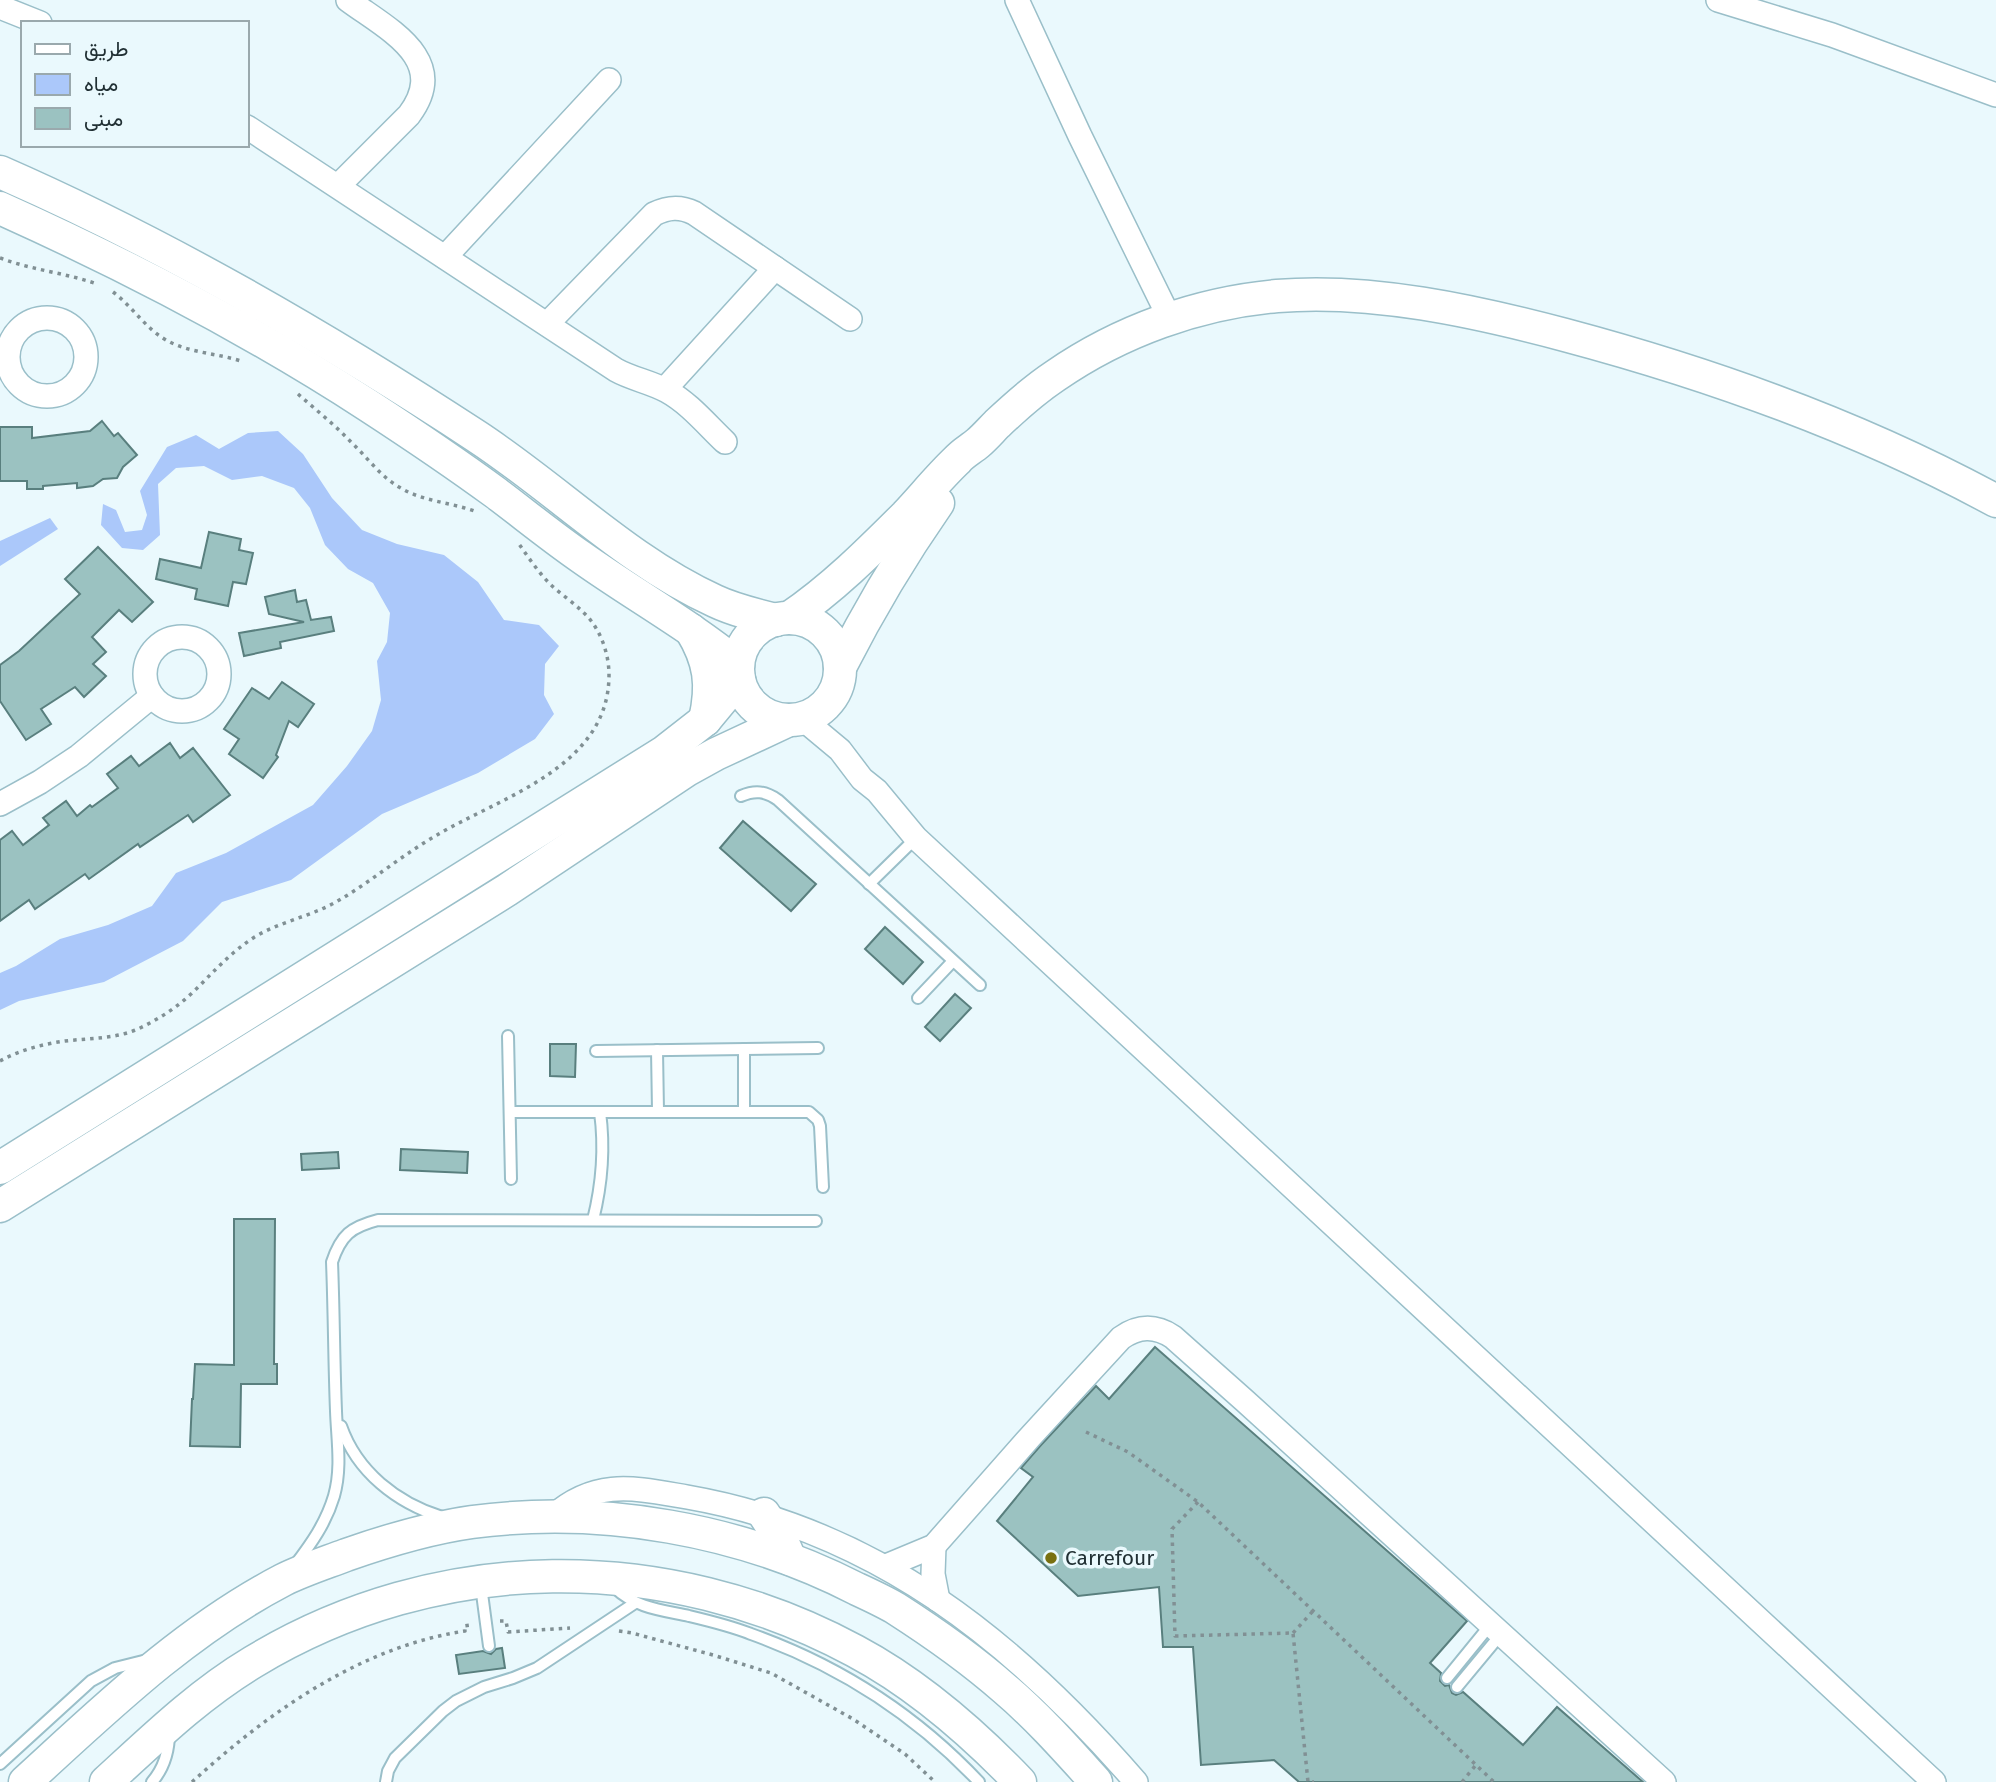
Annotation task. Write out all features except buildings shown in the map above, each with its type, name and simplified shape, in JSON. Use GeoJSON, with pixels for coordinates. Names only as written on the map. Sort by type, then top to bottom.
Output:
{"type":"FeatureCollection","features":[{"type":"Feature","properties":{"kind":"street"},"geometry":{"type":"LineString","coordinates":[[338,186],[409,115],[422,92],[423,79],[421,65],[407,43],[348,0]]}},
{"type":"Feature","properties":{"kind":"street"},"geometry":{"type":"LineString","coordinates":[[1017,0],[1170,319]]}},
{"type":"Feature","properties":{"kind":"street"},"geometry":{"type":"LineString","coordinates":[[1718,0],[1832,35],[1996,95]]}},
{"type":"Feature","properties":{"kind":"street"},"geometry":{"type":"LineString","coordinates":[[0,7],[35,21]]}},
{"type":"Feature","properties":{"kind":"street"},"geometry":{"type":"LineString","coordinates":[[445,257],[609,80]]}},
{"type":"Feature","properties":{"kind":"street"},"geometry":{"type":"LineString","coordinates":[[248,128],[624,374],[665,389],[725,442]]}},
{"type":"Feature","properties":{"kind":"street"},"geometry":{"type":"LineString","coordinates":[[0,172],[164,251],[316,335],[481,439],[663,573],[717,602],[746,613],[802,620],[814,625],[833,642],[840,667],[835,693],[817,712],[716,754],[687,770],[507,890],[0,1206]]}},
{"type":"Feature","properties":{"kind":"street"},"geometry":{"type":"LineString","coordinates":[[0,208],[140,275],[303,365],[421,441],[600,571],[690,629],[739,672]]}},
{"type":"Feature","properties":{"kind":"street"},"geometry":{"type":"LineString","coordinates":[[547,324],[654,214],[680,208],[694,214],[850,319]]}},
{"type":"Feature","properties":{"kind":"street"},"geometry":{"type":"LineString","coordinates":[[665,389],[775,268]]}},
{"type":"Feature","properties":{"kind":"street"},"geometry":{"type":"LineString","coordinates":[[1934,1782],[916,838],[828,738],[797,719],[771,717],[756,708],[745,695],[739,672],[742,650],[750,636],[762,626],[782,619],[809,604],[849,571],[957,459],[1055,376],[1107,345],[1170,319],[1246,300],[1308,295],[1423,304],[1489,317],[1664,363],[1747,390],[1828,421],[1908,456],[1996,501]]}},
{"type":"Feature","properties":{"kind":"street"},"geometry":{"type":"LineString","coordinates":[[840,667],[902,555],[977,444]]}},
{"type":"Feature","properties":{"kind":"street"},"geometry":{"type":"LineString","coordinates":[[690,629],[700,645],[708,673],[709,701],[705,720]]}},
{"type":"Feature","properties":{"kind":"street"},"geometry":{"type":"LineString","coordinates":[[0,1168],[664,752],[705,720],[739,672]]}},
{"type":"Feature","properties":{"kind":"street"},"geometry":{"type":"LineString","coordinates":[[0,804],[40,782],[79,755],[152,696]]}},
{"type":"Feature","properties":{"kind":"street"},"geometry":{"type":"LineString","coordinates":[[886,1566],[934,1546],[1121,1338],[1141,1328],[1163,1331],[1173,1337],[1664,1782]]}},
{"type":"Feature","properties":{"kind":"street"},"geometry":{"type":"LineString","coordinates":[[552,1517],[589,1493],[620,1488],[710,1501],[764,1514],[822,1535],[886,1566],[984,1633],[1027,1669],[1085,1726],[1136,1782]]}},
{"type":"Feature","properties":{"kind":"street"},"geometry":{"type":"LineString","coordinates":[[764,1514],[790,1559]]}},
{"type":"Feature","properties":{"kind":"street"},"geometry":{"type":"LineString","coordinates":[[25,1782],[131,1685],[167,1656],[205,1628],[284,1579],[382,1544],[470,1522],[552,1517],[635,1522],[716,1536],[824,1572],[893,1607],[969,1659],[1043,1724],[1096,1782]]}},
{"type":"Feature","properties":{"kind":"street"},"geometry":{"type":"LineString","coordinates":[[934,1546],[933,1574],[938,1600]]}},
{"type":"Feature","properties":{"kind":"street"},"geometry":{"type":"LineString","coordinates":[[106,1782],[209,1690],[253,1661],[300,1636],[348,1615],[449,1586],[516,1577],[554,1576],[607,1577],[659,1583],[711,1594],[810,1628],[857,1652],[906,1683],[951,1717],[1020,1782]]}},
{"type":"Feature","properties":{"kind":"lane"},"geometry":{"type":"LineString","coordinates":[[741,796],[750,792],[769,794],[980,985]]}},
{"type":"Feature","properties":{"kind":"lane"},"geometry":{"type":"LineString","coordinates":[[870,884],[916,838]]}},
{"type":"Feature","properties":{"kind":"lane"},"geometry":{"type":"LineString","coordinates":[[918,998],[953,961]]}},
{"type":"Feature","properties":{"kind":"lane"},"geometry":{"type":"LineString","coordinates":[[508,1036],[511,1180]]}},
{"type":"Feature","properties":{"kind":"lane"},"geometry":{"type":"LineString","coordinates":[[596,1051],[818,1048]]}},
{"type":"Feature","properties":{"kind":"lane"},"geometry":{"type":"LineString","coordinates":[[744,1049],[744,1111]]}},
{"type":"Feature","properties":{"kind":"lane"},"geometry":{"type":"LineString","coordinates":[[657,1050],[658,1111]]}},
{"type":"Feature","properties":{"kind":"lane"},"geometry":{"type":"LineString","coordinates":[[510,1112],[809,1112],[820,1126],[823,1187]]}},
{"type":"Feature","properties":{"kind":"lane"},"geometry":{"type":"LineString","coordinates":[[593,1220],[602,1178],[603,1134],[600,1112]]}},
{"type":"Feature","properties":{"kind":"lane"},"geometry":{"type":"LineString","coordinates":[[284,1579],[319,1532],[334,1496],[339,1457],[332,1262],[338,1246],[348,1233],[362,1224],[378,1220],[816,1220]]}},
{"type":"Feature","properties":{"kind":"lane"},"geometry":{"type":"LineString","coordinates":[[336,1414],[355,1455],[369,1473],[390,1492],[425,1512],[470,1522]]}},
{"type":"Feature","properties":{"kind":"lane"},"geometry":{"type":"LineString","coordinates":[[607,1577],[620,1592],[635,1603],[715,1622],[748,1633],[813,1659],[844,1675],[913,1721],[979,1782]]}},
{"type":"Feature","properties":{"kind":"lane"},"geometry":{"type":"LineString","coordinates":[[481,1581],[489,1646]]}},
{"type":"Feature","properties":{"kind":"lane"},"geometry":{"type":"LineString","coordinates":[[386,1782],[395,1758],[443,1711],[477,1690],[537,1668],[635,1603]]}},
{"type":"Feature","properties":{"kind":"lane"},"geometry":{"type":"LineString","coordinates":[[1447,1678],[1496,1629]]}},
{"type":"Feature","properties":{"kind":"lane"},"geometry":{"type":"LineString","coordinates":[[1457,1687],[1496,1629]]}},
{"type":"Feature","properties":{"kind":"lane"},"geometry":{"type":"LineString","coordinates":[[0,1765],[92,1681],[129,1664],[167,1656]]}},
{"type":"Feature","properties":{"kind":"lane"},"geometry":{"type":"LineString","coordinates":[[152,1782],[168,1751],[169,1723]]}},
{"type":"Feature","properties":{"kind":"path"},"geometry":{"type":"LineString","coordinates":[[0,258],[100,286]]}},
{"type":"Feature","properties":{"kind":"path"},"geometry":{"type":"LineString","coordinates":[[107,289],[126,303],[144,324],[166,340],[192,351],[247,362]]}},
{"type":"Feature","properties":{"kind":"path"},"geometry":{"type":"LineString","coordinates":[[293,390],[399,488],[429,500],[462,506],[478,513]]}},
{"type":"Feature","properties":{"kind":"path"},"geometry":{"type":"LineString","coordinates":[[0,1061],[46,1044],[112,1036],[134,1031],[154,1021],[190,995],[221,962],[239,948],[277,926],[324,908],[348,895],[439,833],[536,783],[576,751],[601,715],[608,695],[610,673],[607,652],[586,614],[550,584],[514,539]]}},
{"type":"Feature","properties":{"kind":"path"},"geometry":{"type":"LineString","coordinates":[[1086,1432],[1128,1452],[1199,1502],[1494,1782]]}},
{"type":"Feature","properties":{"kind":"path"},"geometry":{"type":"LineString","coordinates":[[1199,1502],[1172,1529],[1175,1636],[1293,1633],[1313,1611]]}},
{"type":"Feature","properties":{"kind":"path"},"geometry":{"type":"LineString","coordinates":[[192,1782],[257,1728],[348,1670],[392,1650],[437,1635],[465,1631],[464,1626],[506,1620],[508,1632],[596,1629],[632,1633],[713,1654],[771,1673],[853,1719],[905,1754],[934,1782]]}},
{"type":"Feature","properties":{"kind":"path"},"geometry":{"type":"LineString","coordinates":[[1293,1633],[1308,1782],[1314,1782]]}},
{"type":"Feature","properties":{"kind":"path"},"geometry":{"type":"LineString","coordinates":[[1462,1782],[1475,1766]]}},
{"type":"Feature","properties":{"kind":"water"},"geometry":{"type":"Polygon","coordinates":[[[278,431],[303,454],[332,498],[362,530],[397,544],[444,555],[478,582],[504,620],[539,625],[559,646],[545,664],[544,695],[554,714],[535,739],[478,773],[382,814],[291,880],[222,902],[183,941],[104,982],[19,1001],[0,1010],[0,973],[60,939],[108,925],[152,906],[176,873],[226,853],[313,805],[347,766],[372,731],[381,700],[377,661],[387,642],[390,613],[373,583],[348,569],[325,545],[310,508],[294,488],[262,476],[232,480],[204,466],[176,468],[158,484],[160,535],[143,550],[122,548],[101,525],[103,504],[116,510],[125,532],[142,530],[147,515],[140,491],[167,447],[196,435],[219,449],[248,433],[278,431]]]}},
{"type":"Feature","properties":{"kind":"water"},"geometry":{"type":"Polygon","coordinates":[[[50,518],[58,529],[0,566],[0,541],[50,518]]]}},
{"type":"Feature","properties":{"kind":"place","name":"Carrefour"},"geometry":{"type":"Point","coordinates":[1051,1558]}}]}
